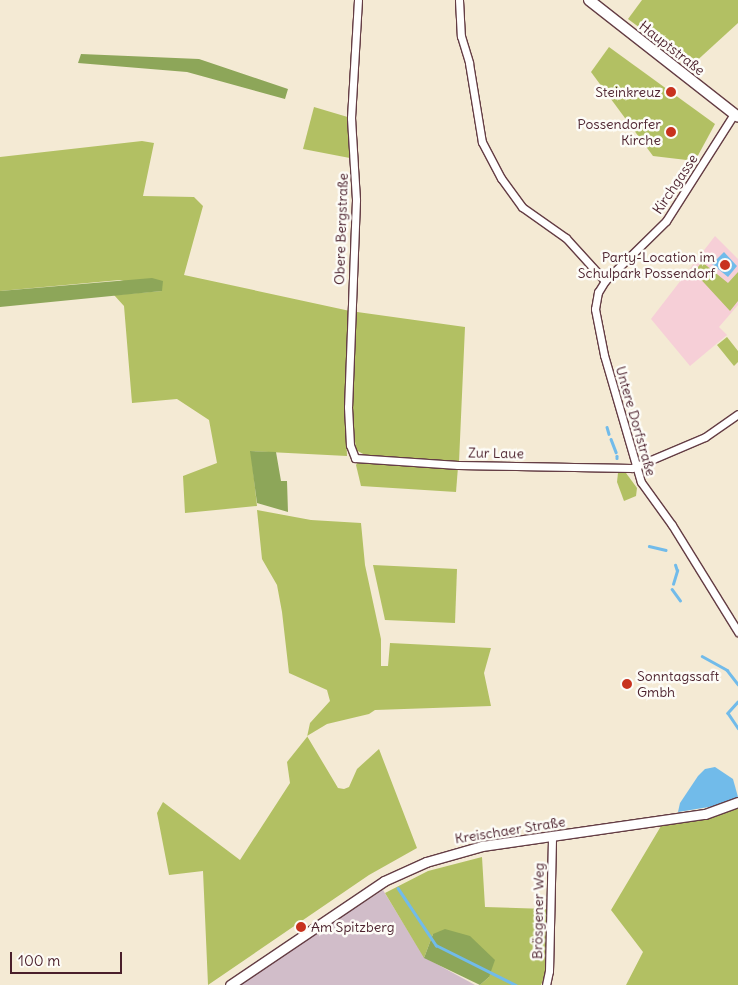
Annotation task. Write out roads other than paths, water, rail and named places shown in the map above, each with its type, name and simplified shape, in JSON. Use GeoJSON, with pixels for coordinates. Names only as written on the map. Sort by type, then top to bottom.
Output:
{"type":"FeatureCollection","features":[{"type":"Feature","properties":{"kind":"main road","name":"Hauptstraße"},"geometry":{"type":"LineString","coordinates":[[589,0],[736,116]]}},
{"type":"Feature","properties":{"kind":"main road","name":"Kreischaer Straße"},"geometry":{"type":"LineString","coordinates":[[230,985],[392,877],[450,854],[552,836],[704,814],[738,802]]}},
{"type":"Feature","properties":{"kind":"street","name":"Obere Bergstraße"},"geometry":{"type":"LineString","coordinates":[[355,458],[350,445],[348,407],[356,200],[351,118],[358,0]]}},
{"type":"Feature","properties":{"kind":"street"},"geometry":{"type":"LineString","coordinates":[[459,0],[461,36],[469,63],[482,142],[501,178],[522,207],[566,238],[605,281]]}},
{"type":"Feature","properties":{"kind":"street","name":"Kirchgasse"},"geometry":{"type":"LineString","coordinates":[[605,281],[666,220],[736,116]]}},
{"type":"Feature","properties":{"kind":"street","name":"Untere Dorfstraße"},"geometry":{"type":"LineString","coordinates":[[605,281],[595,301],[597,324],[636,466],[648,495],[672,525],[738,632]]}},
{"type":"Feature","properties":{"kind":"street"},"geometry":{"type":"LineString","coordinates":[[636,466],[705,436],[738,414]]}},
{"type":"Feature","properties":{"kind":"street","name":"Zur Laue"},"geometry":{"type":"LineString","coordinates":[[355,458],[458,465],[636,466]]}},
{"type":"Feature","properties":{"kind":"street","name":"Brösgener Weg"},"geometry":{"type":"LineString","coordinates":[[546,985],[550,971],[552,836]]}},
{"type":"Feature","properties":{"kind":"water","name":"Party-Location im Schulpark Possendorf"},"geometry":{"type":"Polygon","coordinates":[[[724,252],[737,266],[728,277],[712,264],[724,252]]]}},
{"type":"Feature","properties":{"kind":"water"},"geometry":{"type":"Polygon","coordinates":[[[715,767],[733,779],[738,797],[715,806],[678,812],[680,803],[698,776],[705,769],[715,767]]]}},
{"type":"Feature","properties":{"kind":"waterway"},"geometry":{"type":"LineString","coordinates":[[607,427],[609,434]]}},
{"type":"Feature","properties":{"kind":"waterway"},"geometry":{"type":"LineString","coordinates":[[611,439],[616,452]]}},
{"type":"Feature","properties":{"kind":"waterway"},"geometry":{"type":"LineString","coordinates":[[649,546],[666,550]]}},
{"type":"Feature","properties":{"kind":"waterway"},"geometry":{"type":"LineString","coordinates":[[673,584],[677,571],[675,565]]}},
{"type":"Feature","properties":{"kind":"waterway"},"geometry":{"type":"LineString","coordinates":[[672,589],[680,600]]}},
{"type":"Feature","properties":{"kind":"waterway"},"geometry":{"type":"LineString","coordinates":[[702,656],[727,670],[738,684]]}},
{"type":"Feature","properties":{"kind":"waterway"},"geometry":{"type":"LineString","coordinates":[[738,702],[728,713],[738,728]]}},
{"type":"Feature","properties":{"kind":"waterway"},"geometry":{"type":"LineString","coordinates":[[398,888],[436,945],[516,985]]}},
{"type":"Feature","properties":{"kind":"place","name":"Steinkreuz"},"geometry":{"type":"Point","coordinates":[671,92]}},
{"type":"Feature","properties":{"kind":"place","name":"Possendorfer Kirche"},"geometry":{"type":"Point","coordinates":[671,132]}},
{"type":"Feature","properties":{"kind":"place","name":"Party-Location im Schulpark Possendorf"},"geometry":{"type":"Point","coordinates":[725,265]}},
{"type":"Feature","properties":{"kind":"place","name":"Sonntagssaft Gmbh"},"geometry":{"type":"Point","coordinates":[627,684]}},
{"type":"Feature","properties":{"kind":"place","name":"Am Spitzberg"},"geometry":{"type":"Point","coordinates":[301,927]}}]}
